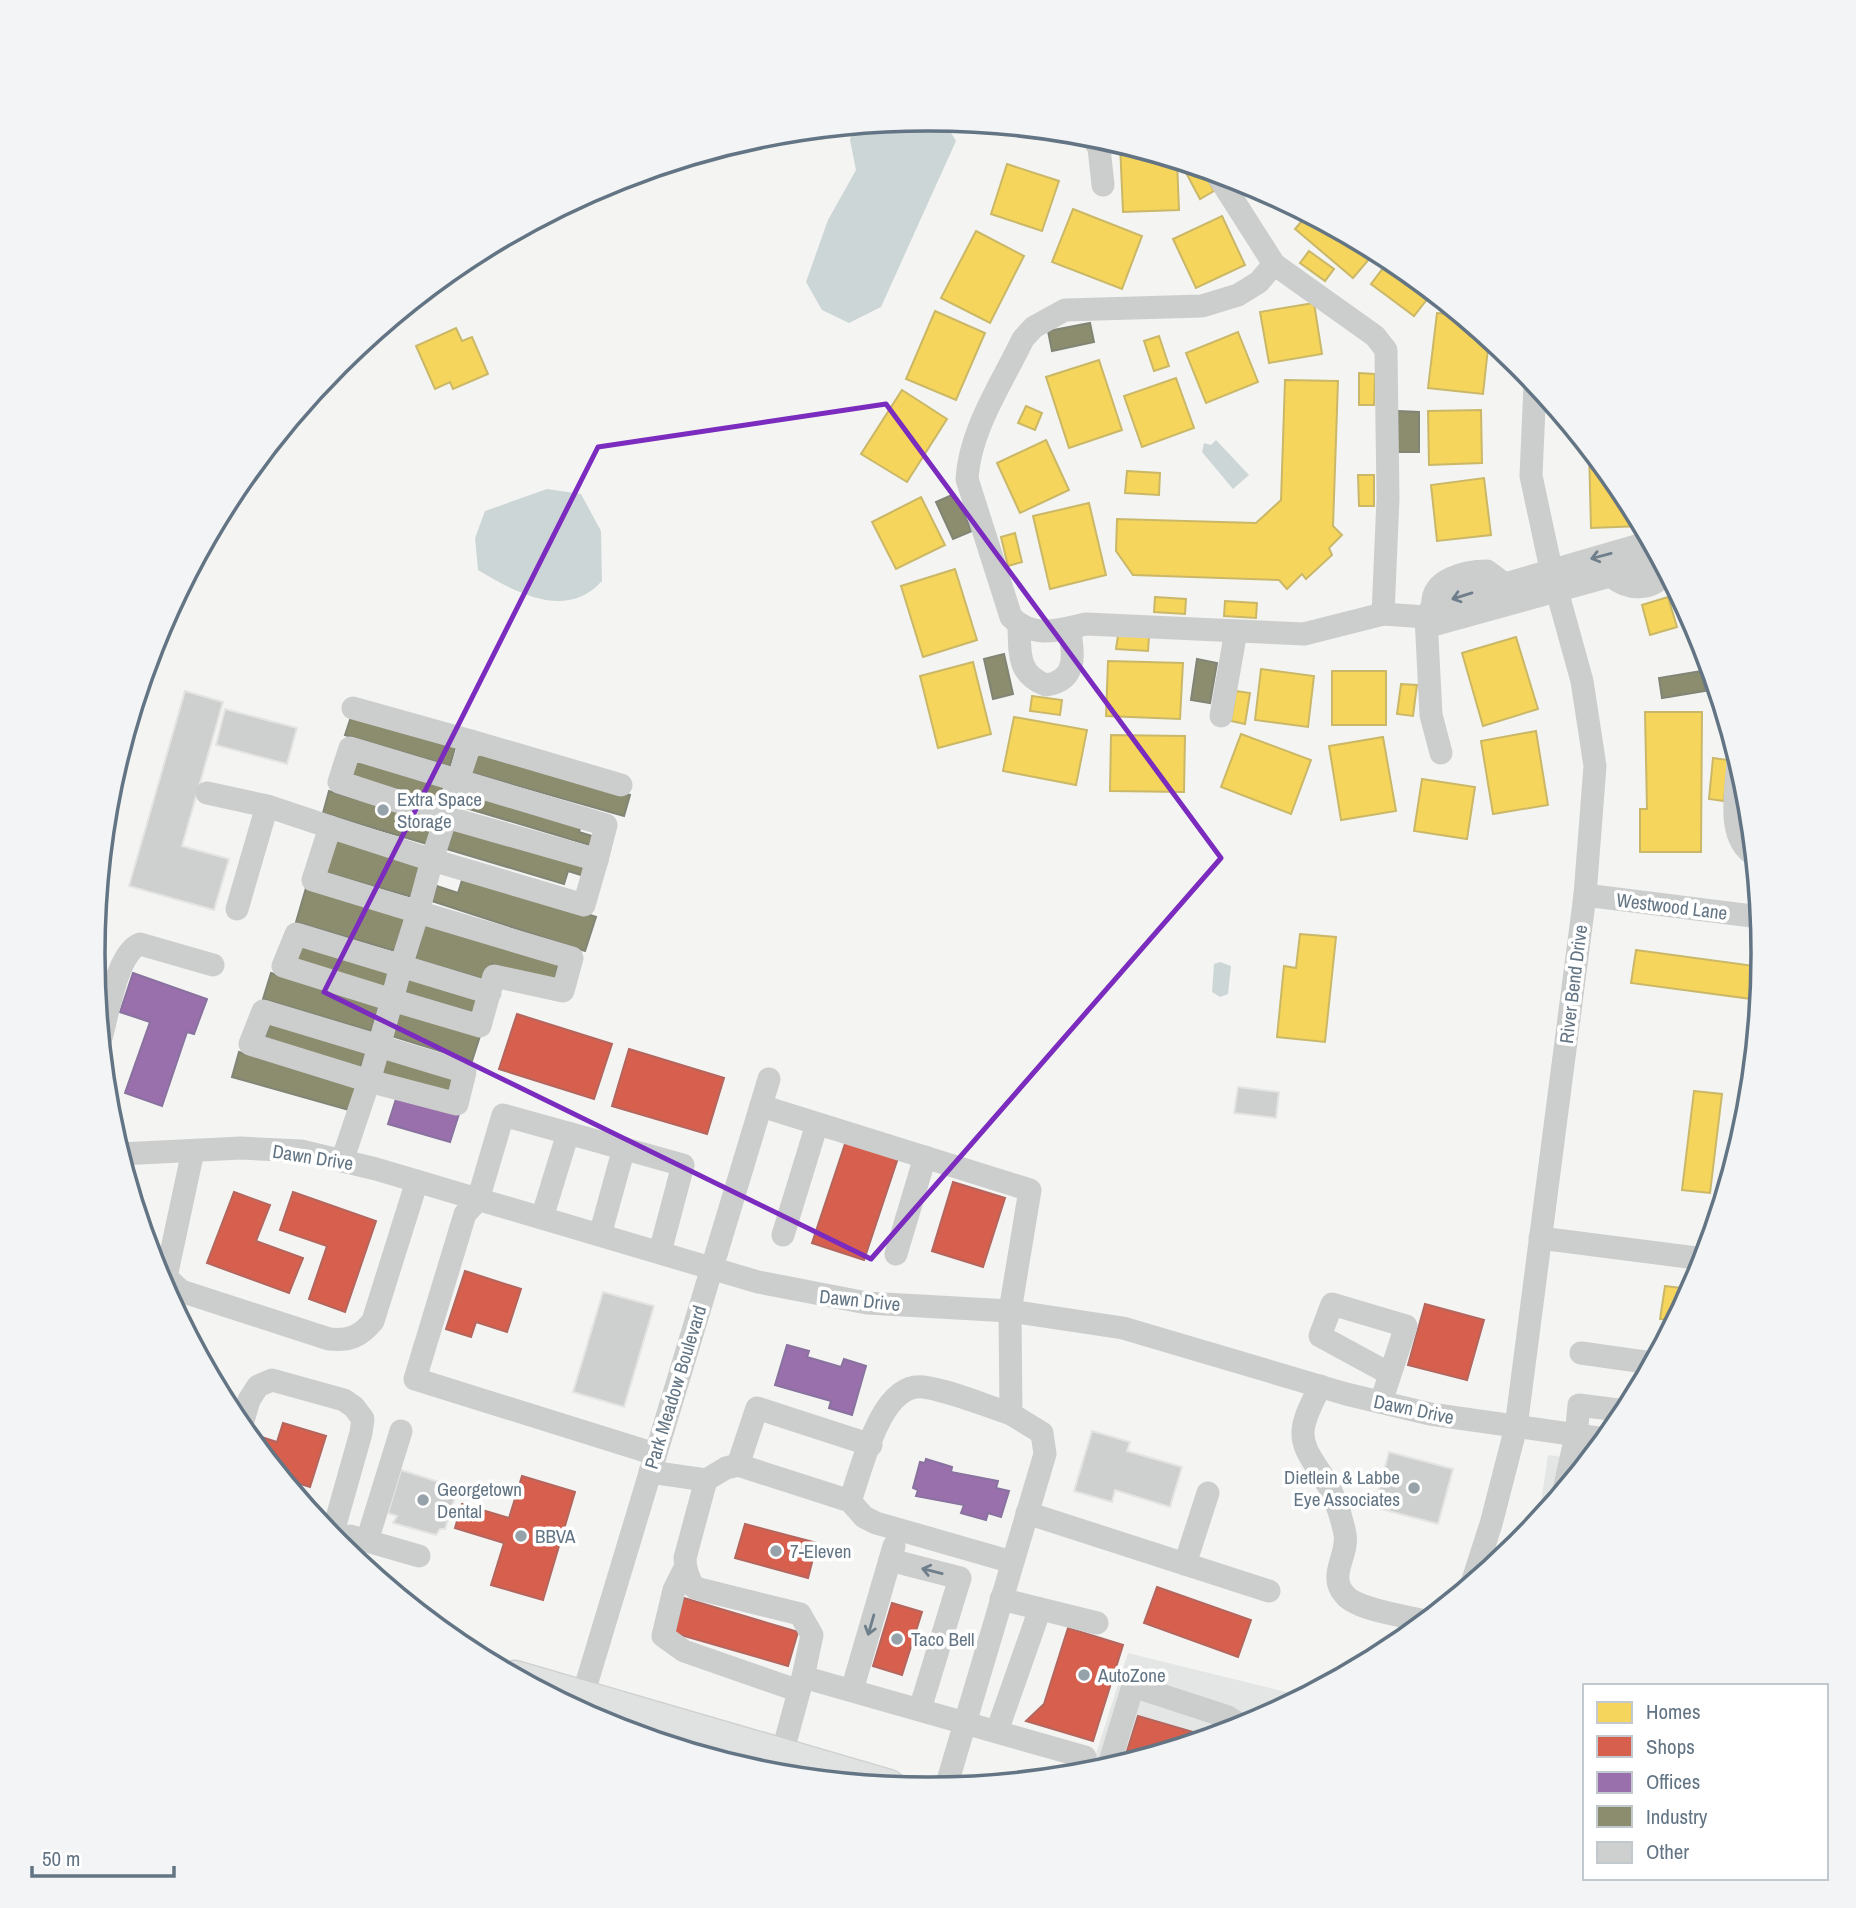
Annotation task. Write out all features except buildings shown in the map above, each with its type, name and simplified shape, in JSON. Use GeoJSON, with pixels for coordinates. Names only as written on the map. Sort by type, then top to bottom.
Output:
{"type":"FeatureCollection","features":[{"type":"Feature","properties":{"kind":"main road"},"geometry":{"type":"LineString","coordinates":[[554,1687],[780,1762],[803,1767]]}},
{"type":"Feature","properties":{"kind":"street"},"geometry":{"type":"LineString","coordinates":[[1099,149],[1103,185]]}},
{"type":"Feature","properties":{"kind":"street"},"geometry":{"type":"LineString","coordinates":[[1225,187],[1274,264],[1375,336],[1386,350],[1388,499],[1382,614]]}},
{"type":"Feature","properties":{"kind":"street"},"geometry":{"type":"LineString","coordinates":[[1274,264],[1259,282],[1238,295],[1202,306],[1065,310],[1034,327],[1023,339],[975,439],[968,458],[967,479],[1011,617],[1019,626],[1035,631],[1086,624],[1304,634],[1382,614],[1430,611],[1503,583],[1611,576],[1653,564]]}},
{"type":"Feature","properties":{"kind":"street","name":"River Bend Drive"},"geometry":{"type":"LineString","coordinates":[[1477,1567],[1516,1427],[1585,895],[1595,766],[1582,681],[1554,580],[1531,476],[1534,398]]}},
{"type":"Feature","properties":{"kind":"street"},"geometry":{"type":"LineString","coordinates":[[1430,611],[1437,624],[1643,545]]}},
{"type":"Feature","properties":{"kind":"street"},"geometry":{"type":"LineString","coordinates":[[1611,576],[1630,588],[1651,585],[1660,578]]}},
{"type":"Feature","properties":{"kind":"street"},"geometry":{"type":"LineString","coordinates":[[1430,611],[1432,715],[1441,753]]}},
{"type":"Feature","properties":{"kind":"street"},"geometry":{"type":"LineString","coordinates":[[1019,626],[1023,670],[1028,677],[1046,685],[1064,679],[1070,670],[1073,658],[1069,628]]}},
{"type":"Feature","properties":{"kind":"street"},"geometry":{"type":"LineString","coordinates":[[1221,716],[1236,631]]}},
{"type":"Feature","properties":{"kind":"street"},"geometry":{"type":"LineString","coordinates":[[353,708],[621,785]]}},
{"type":"Feature","properties":{"kind":"street"},"geometry":{"type":"LineString","coordinates":[[342,1161],[369,1082],[432,860],[471,741]]}},
{"type":"Feature","properties":{"kind":"street"},"geometry":{"type":"LineString","coordinates":[[207,793],[267,806],[432,860],[584,905],[597,860],[606,825],[350,748],[339,782],[446,817],[597,860]]}},
{"type":"Feature","properties":{"kind":"street"},"geometry":{"type":"LineString","coordinates":[[1736,800],[1735,827],[1744,846]]}},
{"type":"Feature","properties":{"kind":"street"},"geometry":{"type":"LineString","coordinates":[[237,909],[267,806]]}},
{"type":"Feature","properties":{"kind":"street"},"geometry":{"type":"LineString","coordinates":[[330,827],[313,880],[572,958],[563,991],[494,976],[490,993],[480,1026],[284,966],[296,934],[490,993]]}},
{"type":"Feature","properties":{"kind":"street","name":"Westwood Lane"},"geometry":{"type":"LineString","coordinates":[[1585,895],[1750,916]]}},
{"type":"Feature","properties":{"kind":"street"},"geometry":{"type":"LineString","coordinates":[[108,1015],[124,959],[133,947],[140,944],[213,965]]}},
{"type":"Feature","properties":{"kind":"street"},"geometry":{"type":"LineString","coordinates":[[263,1011],[465,1072],[457,1104],[369,1082],[250,1044],[263,1011]]}},
{"type":"Feature","properties":{"kind":"street","name":"Park Meadow Boulevard"},"geometry":{"type":"LineString","coordinates":[[583,1695],[769,1079]]}},
{"type":"Feature","properties":{"kind":"street"},"geometry":{"type":"LineString","coordinates":[[761,1106],[1030,1190],[1010,1311],[1011,1414]]}},
{"type":"Feature","properties":{"kind":"street"},"geometry":{"type":"LineString","coordinates":[[660,1252],[683,1165],[503,1115],[478,1200],[465,1214],[415,1380],[706,1480]]}},
{"type":"Feature","properties":{"kind":"street"},"geometry":{"type":"LineString","coordinates":[[783,1234],[817,1124]]}},
{"type":"Feature","properties":{"kind":"street"},"geometry":{"type":"LineString","coordinates":[[542,1218],[568,1133]]}},
{"type":"Feature","properties":{"kind":"street","name":"Dawn Drive"},"geometry":{"type":"LineString","coordinates":[[130,1154],[241,1148],[302,1151],[417,1181],[758,1282],[840,1299],[1010,1311],[1122,1328],[1320,1386],[1430,1414],[1593,1438]]}},
{"type":"Feature","properties":{"kind":"street"},"geometry":{"type":"LineString","coordinates":[[600,1235],[624,1149]]}},
{"type":"Feature","properties":{"kind":"street"},"geometry":{"type":"LineString","coordinates":[[168,1269],[193,1151]]}},
{"type":"Feature","properties":{"kind":"street"},"geometry":{"type":"LineString","coordinates":[[897,1254],[925,1157]]}},
{"type":"Feature","properties":{"kind":"street"},"geometry":{"type":"LineString","coordinates":[[176,1286],[181,1291],[329,1339],[347,1341],[364,1332],[373,1321],[417,1181]]}},
{"type":"Feature","properties":{"kind":"street"},"geometry":{"type":"LineString","coordinates":[[1540,1238],[1692,1258]]}},
{"type":"Feature","properties":{"kind":"street"},"geometry":{"type":"LineString","coordinates":[[1581,1353],[1643,1362]]}},
{"type":"Feature","properties":{"kind":"street"},"geometry":{"type":"LineString","coordinates":[[1381,1402],[1390,1374]]}},
{"type":"Feature","properties":{"kind":"street"},"geometry":{"type":"LineString","coordinates":[[247,1415],[258,1386],[272,1380],[344,1401],[354,1407],[363,1419],[345,1534]]}},
{"type":"Feature","properties":{"kind":"street"},"geometry":{"type":"LineString","coordinates":[[1320,1386],[1303,1432],[1305,1445],[1335,1501],[1343,1526],[1346,1539],[1337,1576],[1339,1585],[1345,1595],[1359,1604],[1413,1618]]}},
{"type":"Feature","properties":{"kind":"street"},"geometry":{"type":"LineString","coordinates":[[850,1501],[885,1407],[902,1391],[915,1387],[1011,1414],[1036,1427],[1045,1440],[1045,1454],[949,1776]]}},
{"type":"Feature","properties":{"kind":"street"},"geometry":{"type":"LineString","coordinates":[[1567,1472],[1576,1436],[1579,1405],[1613,1409]]}},
{"type":"Feature","properties":{"kind":"street"},"geometry":{"type":"LineString","coordinates":[[738,1465],[757,1408],[871,1445]]}},
{"type":"Feature","properties":{"kind":"street"},"geometry":{"type":"LineString","coordinates":[[345,1535],[401,1431]]}},
{"type":"Feature","properties":{"kind":"street"},"geometry":{"type":"LineString","coordinates":[[780,1762],[812,1635],[800,1614],[695,1588],[685,1568],[685,1558],[706,1480],[726,1468],[738,1465],[850,1501],[864,1517],[1012,1562]]}},
{"type":"Feature","properties":{"kind":"street"},"geometry":{"type":"LineString","coordinates":[[1185,1564],[1209,1493]]}},
{"type":"Feature","properties":{"kind":"street"},"geometry":{"type":"LineString","coordinates":[[1027,1513],[1269,1591]]}},
{"type":"Feature","properties":{"kind":"street"},"geometry":{"type":"LineString","coordinates":[[852,1690],[899,1529]]}},
{"type":"Feature","properties":{"kind":"street"},"geometry":{"type":"LineString","coordinates":[[349,1539],[419,1556]]}},
{"type":"Feature","properties":{"kind":"street"},"geometry":{"type":"LineString","coordinates":[[920,1709],[971,1550]]}},
{"type":"Feature","properties":{"kind":"street"},"geometry":{"type":"LineString","coordinates":[[890,1560],[960,1578]]}},
{"type":"Feature","properties":{"kind":"street"},"geometry":{"type":"LineString","coordinates":[[685,1568],[674,1590],[663,1636],[684,1651],[801,1684],[852,1690],[1085,1757]]}},
{"type":"Feature","properties":{"kind":"street"},"geometry":{"type":"LineString","coordinates":[[1001,1599],[1097,1623]]}},
{"type":"Feature","properties":{"kind":"street"},"geometry":{"type":"LineString","coordinates":[[997,1731],[1040,1609]]}},
{"type":"Feature","properties":{"kind":"street"},"geometry":{"type":"LineString","coordinates":[[1112,1756],[1133,1686],[1231,1719]]}},
{"type":"Feature","properties":{"kind":"highlighted area"},"geometry":{"type":"Polygon","coordinates":[[[886,404],[1221,858],[871,1259],[324,992],[598,447],[886,404]]]}},
{"type":"Feature","properties":{"kind":"shaded area"},"geometry":{"type":"Polygon","coordinates":[[[928,131],[951,132],[956,141],[881,307],[849,323],[822,310],[806,282],[828,220],[856,170],[851,135],[928,131]]]}},
{"type":"Feature","properties":{"kind":"shaded area"},"geometry":{"type":"Polygon","coordinates":[[[1216,440],[1249,475],[1233,489],[1202,452],[1204,443],[1211,445],[1216,440]]]}},
{"type":"Feature","properties":{"kind":"shaded area"},"geometry":{"type":"Polygon","coordinates":[[[547,489],[581,494],[601,531],[602,581],[588,593],[573,599],[540,599],[508,587],[478,570],[475,538],[485,511],[547,489]]]}},
{"type":"Feature","properties":{"kind":"shaded area"},"geometry":{"type":"Polygon","coordinates":[[[1220,962],[1231,966],[1228,994],[1220,997],[1212,992],[1214,964],[1220,962]]]}},
{"type":"Feature","properties":{"kind":"shaded area"},"geometry":{"type":"Polygon","coordinates":[[[1548,1455],[1578,1459],[1547,1497],[1541,1504],[1548,1455]]]}},
{"type":"Feature","properties":{"kind":"shaded area"},"geometry":{"type":"Polygon","coordinates":[[[1128,1653],[1290,1693],[1193,1733],[1094,1760],[1128,1653]]]}},
{"type":"Feature","properties":{"kind":"place","name":"Extra Space Storage"},"geometry":{"type":"Point","coordinates":[383,810]}},
{"type":"Feature","properties":{"kind":"place","name":"Dietlein & Labbe Eye Associates"},"geometry":{"type":"Point","coordinates":[1414,1488]}},
{"type":"Feature","properties":{"kind":"place","name":"Georgetown Dental"},"geometry":{"type":"Point","coordinates":[423,1500]}},
{"type":"Feature","properties":{"kind":"place","name":"BBVA"},"geometry":{"type":"Point","coordinates":[521,1536]}},
{"type":"Feature","properties":{"kind":"place","name":"7-Eleven"},"geometry":{"type":"Point","coordinates":[776,1551]}},
{"type":"Feature","properties":{"kind":"place","name":"Taco Bell"},"geometry":{"type":"Point","coordinates":[897,1639]}},
{"type":"Feature","properties":{"kind":"place","name":"AutoZone"},"geometry":{"type":"Point","coordinates":[1084,1675]}}]}
